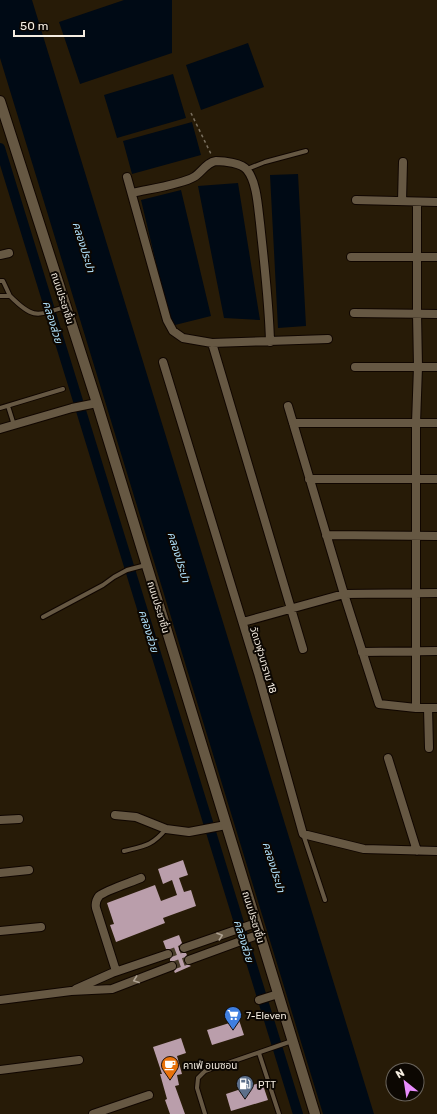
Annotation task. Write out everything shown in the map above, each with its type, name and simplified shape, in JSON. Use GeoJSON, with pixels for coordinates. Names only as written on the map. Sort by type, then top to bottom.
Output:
{"type":"FeatureCollection","features":[{"type":"Feature","properties":{"kind":"street","name":"ถนนประชาชื่น"},"geometry":{"type":"LineString","coordinates":[[0,101],[4,127],[66,307],[97,403],[260,934],[275,995],[292,1041],[315,1114]]}},
{"type":"Feature","properties":{"kind":"street"},"geometry":{"type":"LineString","coordinates":[[132,193],[186,180],[195,176],[215,161],[237,164],[247,169],[252,180],[258,210],[270,342]]}},
{"type":"Feature","properties":{"kind":"street"},"geometry":{"type":"LineString","coordinates":[[402,201],[403,162]]}},
{"type":"Feature","properties":{"kind":"street"},"geometry":{"type":"LineString","coordinates":[[127,177],[167,320],[173,332],[183,338],[212,342],[270,342],[328,339]]}},
{"type":"Feature","properties":{"kind":"street"},"geometry":{"type":"LineString","coordinates":[[356,200],[437,202]]}},
{"type":"Feature","properties":{"kind":"street"},"geometry":{"type":"LineString","coordinates":[[416,708],[416,423],[418,367],[417,202]]}},
{"type":"Feature","properties":{"kind":"street"},"geometry":{"type":"LineString","coordinates":[[0,255],[9,253]]}},
{"type":"Feature","properties":{"kind":"street"},"geometry":{"type":"LineString","coordinates":[[351,257],[437,257]]}},
{"type":"Feature","properties":{"kind":"street"},"geometry":{"type":"LineString","coordinates":[[354,313],[437,314]]}},
{"type":"Feature","properties":{"kind":"street"},"geometry":{"type":"LineString","coordinates":[[212,342],[303,649]]}},
{"type":"Feature","properties":{"kind":"street","name":"วัดเวฬุวนาราม 18"},"geometry":{"type":"LineString","coordinates":[[163,362],[261,681],[303,834]]}},
{"type":"Feature","properties":{"kind":"street"},"geometry":{"type":"LineString","coordinates":[[355,367],[437,367]]}},
{"type":"Feature","properties":{"kind":"street"},"geometry":{"type":"LineString","coordinates":[[0,429],[72,408],[97,403]]}},
{"type":"Feature","properties":{"kind":"street"},"geometry":{"type":"LineString","coordinates":[[288,406],[344,594],[379,704],[416,708],[433,708],[430,748]]}},
{"type":"Feature","properties":{"kind":"street"},"geometry":{"type":"LineString","coordinates":[[293,423],[437,423]]}},
{"type":"Feature","properties":{"kind":"street"},"geometry":{"type":"LineString","coordinates":[[309,479],[437,479]]}},
{"type":"Feature","properties":{"kind":"street"},"geometry":{"type":"LineString","coordinates":[[326,535],[437,536]]}},
{"type":"Feature","properties":{"kind":"street"},"geometry":{"type":"LineString","coordinates":[[243,622],[344,594],[437,593]]}},
{"type":"Feature","properties":{"kind":"street"},"geometry":{"type":"LineString","coordinates":[[362,652],[437,651]]}},
{"type":"Feature","properties":{"kind":"street"},"geometry":{"type":"LineString","coordinates":[[388,758],[417,851]]}},
{"type":"Feature","properties":{"kind":"street"},"geometry":{"type":"LineString","coordinates":[[115,815],[136,817],[166,829],[189,832],[226,825]]}},
{"type":"Feature","properties":{"kind":"street"},"geometry":{"type":"LineString","coordinates":[[0,820],[19,819]]}},
{"type":"Feature","properties":{"kind":"street"},"geometry":{"type":"LineString","coordinates":[[303,834],[364,849],[437,852]]}},
{"type":"Feature","properties":{"kind":"street"},"geometry":{"type":"LineString","coordinates":[[0,873],[29,870]]}},
{"type":"Feature","properties":{"kind":"street"},"geometry":{"type":"LineString","coordinates":[[116,971],[95,902],[106,892],[141,878]]}},
{"type":"Feature","properties":{"kind":"street"},"geometry":{"type":"LineString","coordinates":[[184,948],[256,923]]}},
{"type":"Feature","properties":{"kind":"street"},"geometry":{"type":"LineString","coordinates":[[0,931],[40,927]]}},
{"type":"Feature","properties":{"kind":"street"},"geometry":{"type":"LineString","coordinates":[[189,960],[260,934]]}},
{"type":"Feature","properties":{"kind":"street"},"geometry":{"type":"LineString","coordinates":[[71,991],[116,971],[168,954]]}},
{"type":"Feature","properties":{"kind":"street"},"geometry":{"type":"LineString","coordinates":[[0,1000],[71,991],[112,989],[172,966]]}},
{"type":"Feature","properties":{"kind":"street"},"geometry":{"type":"LineString","coordinates":[[259,1000],[275,995]]}},
{"type":"Feature","properties":{"kind":"street"},"geometry":{"type":"LineString","coordinates":[[0,1070],[79,1060]]}},
{"type":"Feature","properties":{"kind":"street"},"geometry":{"type":"LineString","coordinates":[[92,1114],[149,1095]]}},
{"type":"Feature","properties":{"kind":"lane"},"geometry":{"type":"LineString","coordinates":[[247,169],[265,162],[306,151]]}},
{"type":"Feature","properties":{"kind":"lane"},"geometry":{"type":"LineString","coordinates":[[0,280],[3,281],[10,296],[23,309],[30,313],[42,314],[66,307]]}},
{"type":"Feature","properties":{"kind":"lane"},"geometry":{"type":"LineString","coordinates":[[0,296],[10,296]]}},
{"type":"Feature","properties":{"kind":"lane"},"geometry":{"type":"LineString","coordinates":[[0,408],[62,388]]}},
{"type":"Feature","properties":{"kind":"lane"},"geometry":{"type":"LineString","coordinates":[[8,406],[14,425]]}},
{"type":"Feature","properties":{"kind":"lane"},"geometry":{"type":"LineString","coordinates":[[43,617],[114,576],[127,570],[146,565]]}},
{"type":"Feature","properties":{"kind":"lane"},"geometry":{"type":"LineString","coordinates":[[124,851],[146,846],[153,842],[166,829]]}},
{"type":"Feature","properties":{"kind":"lane"},"geometry":{"type":"LineString","coordinates":[[303,834],[324,900]]}},
{"type":"Feature","properties":{"kind":"lane"},"geometry":{"type":"LineString","coordinates":[[205,1114],[197,1088],[198,1078],[205,1071],[292,1041]]}},
{"type":"Feature","properties":{"kind":"lane"},"geometry":{"type":"LineString","coordinates":[[261,1052],[279,1114]]}},
{"type":"Feature","properties":{"kind":"path"},"geometry":{"type":"LineString","coordinates":[[191,113],[215,161]]}},
{"type":"Feature","properties":{"kind":"water","name":"คลองประปา"},"geometry":{"type":"Polygon","coordinates":[[[0,0],[32,0],[374,1114],[323,1114],[0,58],[0,0]]]}},
{"type":"Feature","properties":{"kind":"water"},"geometry":{"type":"Polygon","coordinates":[[[124,0],[172,0],[172,53],[80,84],[59,22],[124,0]]]}},
{"type":"Feature","properties":{"kind":"water"},"geometry":{"type":"Polygon","coordinates":[[[248,43],[264,87],[201,110],[186,65],[248,43]]]}},
{"type":"Feature","properties":{"kind":"water"},"geometry":{"type":"Polygon","coordinates":[[[173,74],[186,118],[117,138],[104,95],[173,74]]]}},
{"type":"Feature","properties":{"kind":"water"},"geometry":{"type":"Polygon","coordinates":[[[192,122],[201,155],[132,174],[123,141],[192,122]]]}},
{"type":"Feature","properties":{"kind":"water"},"geometry":{"type":"Polygon","coordinates":[[[298,174],[306,326],[278,328],[270,175],[298,174]]]}},
{"type":"Feature","properties":{"kind":"water"},"geometry":{"type":"Polygon","coordinates":[[[238,183],[260,320],[224,318],[198,186],[238,183]]]}},
{"type":"Feature","properties":{"kind":"water"},"geometry":{"type":"Polygon","coordinates":[[[181,190],[211,316],[171,326],[141,200],[181,190]]]}},
{"type":"Feature","properties":{"kind":"building"},"geometry":{"type":"Polygon","coordinates":[[[183,860],[188,875],[179,878],[184,892],[191,890],[196,906],[163,918],[165,923],[116,942],[110,925],[114,924],[107,903],[155,885],[161,901],[177,895],[172,880],[163,884],[158,869],[183,860]]]}},
{"type":"Feature","properties":{"kind":"building"},"geometry":{"type":"Polygon","coordinates":[[[179,935],[182,943],[179,950],[186,953],[187,955],[184,962],[191,966],[175,973],[174,971],[177,964],[170,961],[173,952],[166,949],[163,941],[179,935]]]}},
{"type":"Feature","properties":{"kind":"building"},"geometry":{"type":"Polygon","coordinates":[[[239,1020],[244,1035],[212,1045],[207,1030],[239,1020]]]}},
{"type":"Feature","properties":{"kind":"building"},"geometry":{"type":"Polygon","coordinates":[[[181,1038],[186,1053],[177,1056],[182,1074],[177,1075],[179,1085],[175,1086],[185,1114],[170,1114],[165,1100],[167,1099],[160,1074],[162,1074],[153,1047],[181,1038]]]}},
{"type":"Feature","properties":{"kind":"building"},"geometry":{"type":"Polygon","coordinates":[[[262,1082],[268,1100],[231,1111],[226,1094],[262,1082]]]}},
{"type":"Feature","properties":{"kind":"waterway","name":"คลองส่วย"},"geometry":{"type":"LineString","coordinates":[[0,148],[298,1114]]}},
{"type":"Feature","properties":{"kind":"tunnel"},"geometry":{"type":"LineString","coordinates":[[168,954],[184,948]]}},
{"type":"Feature","properties":{"kind":"tunnel"},"geometry":{"type":"LineString","coordinates":[[172,966],[189,960]]}},
{"type":"Feature","properties":{"kind":"place","name":"7-Eleven"},"geometry":{"type":"Point","coordinates":[233,1030]}},
{"type":"Feature","properties":{"kind":"place","name":"คาเฟ่ อเมซอน"},"geometry":{"type":"Point","coordinates":[170,1080]}},
{"type":"Feature","properties":{"kind":"place","name":"PTT"},"geometry":{"type":"Point","coordinates":[245,1099]}}]}
